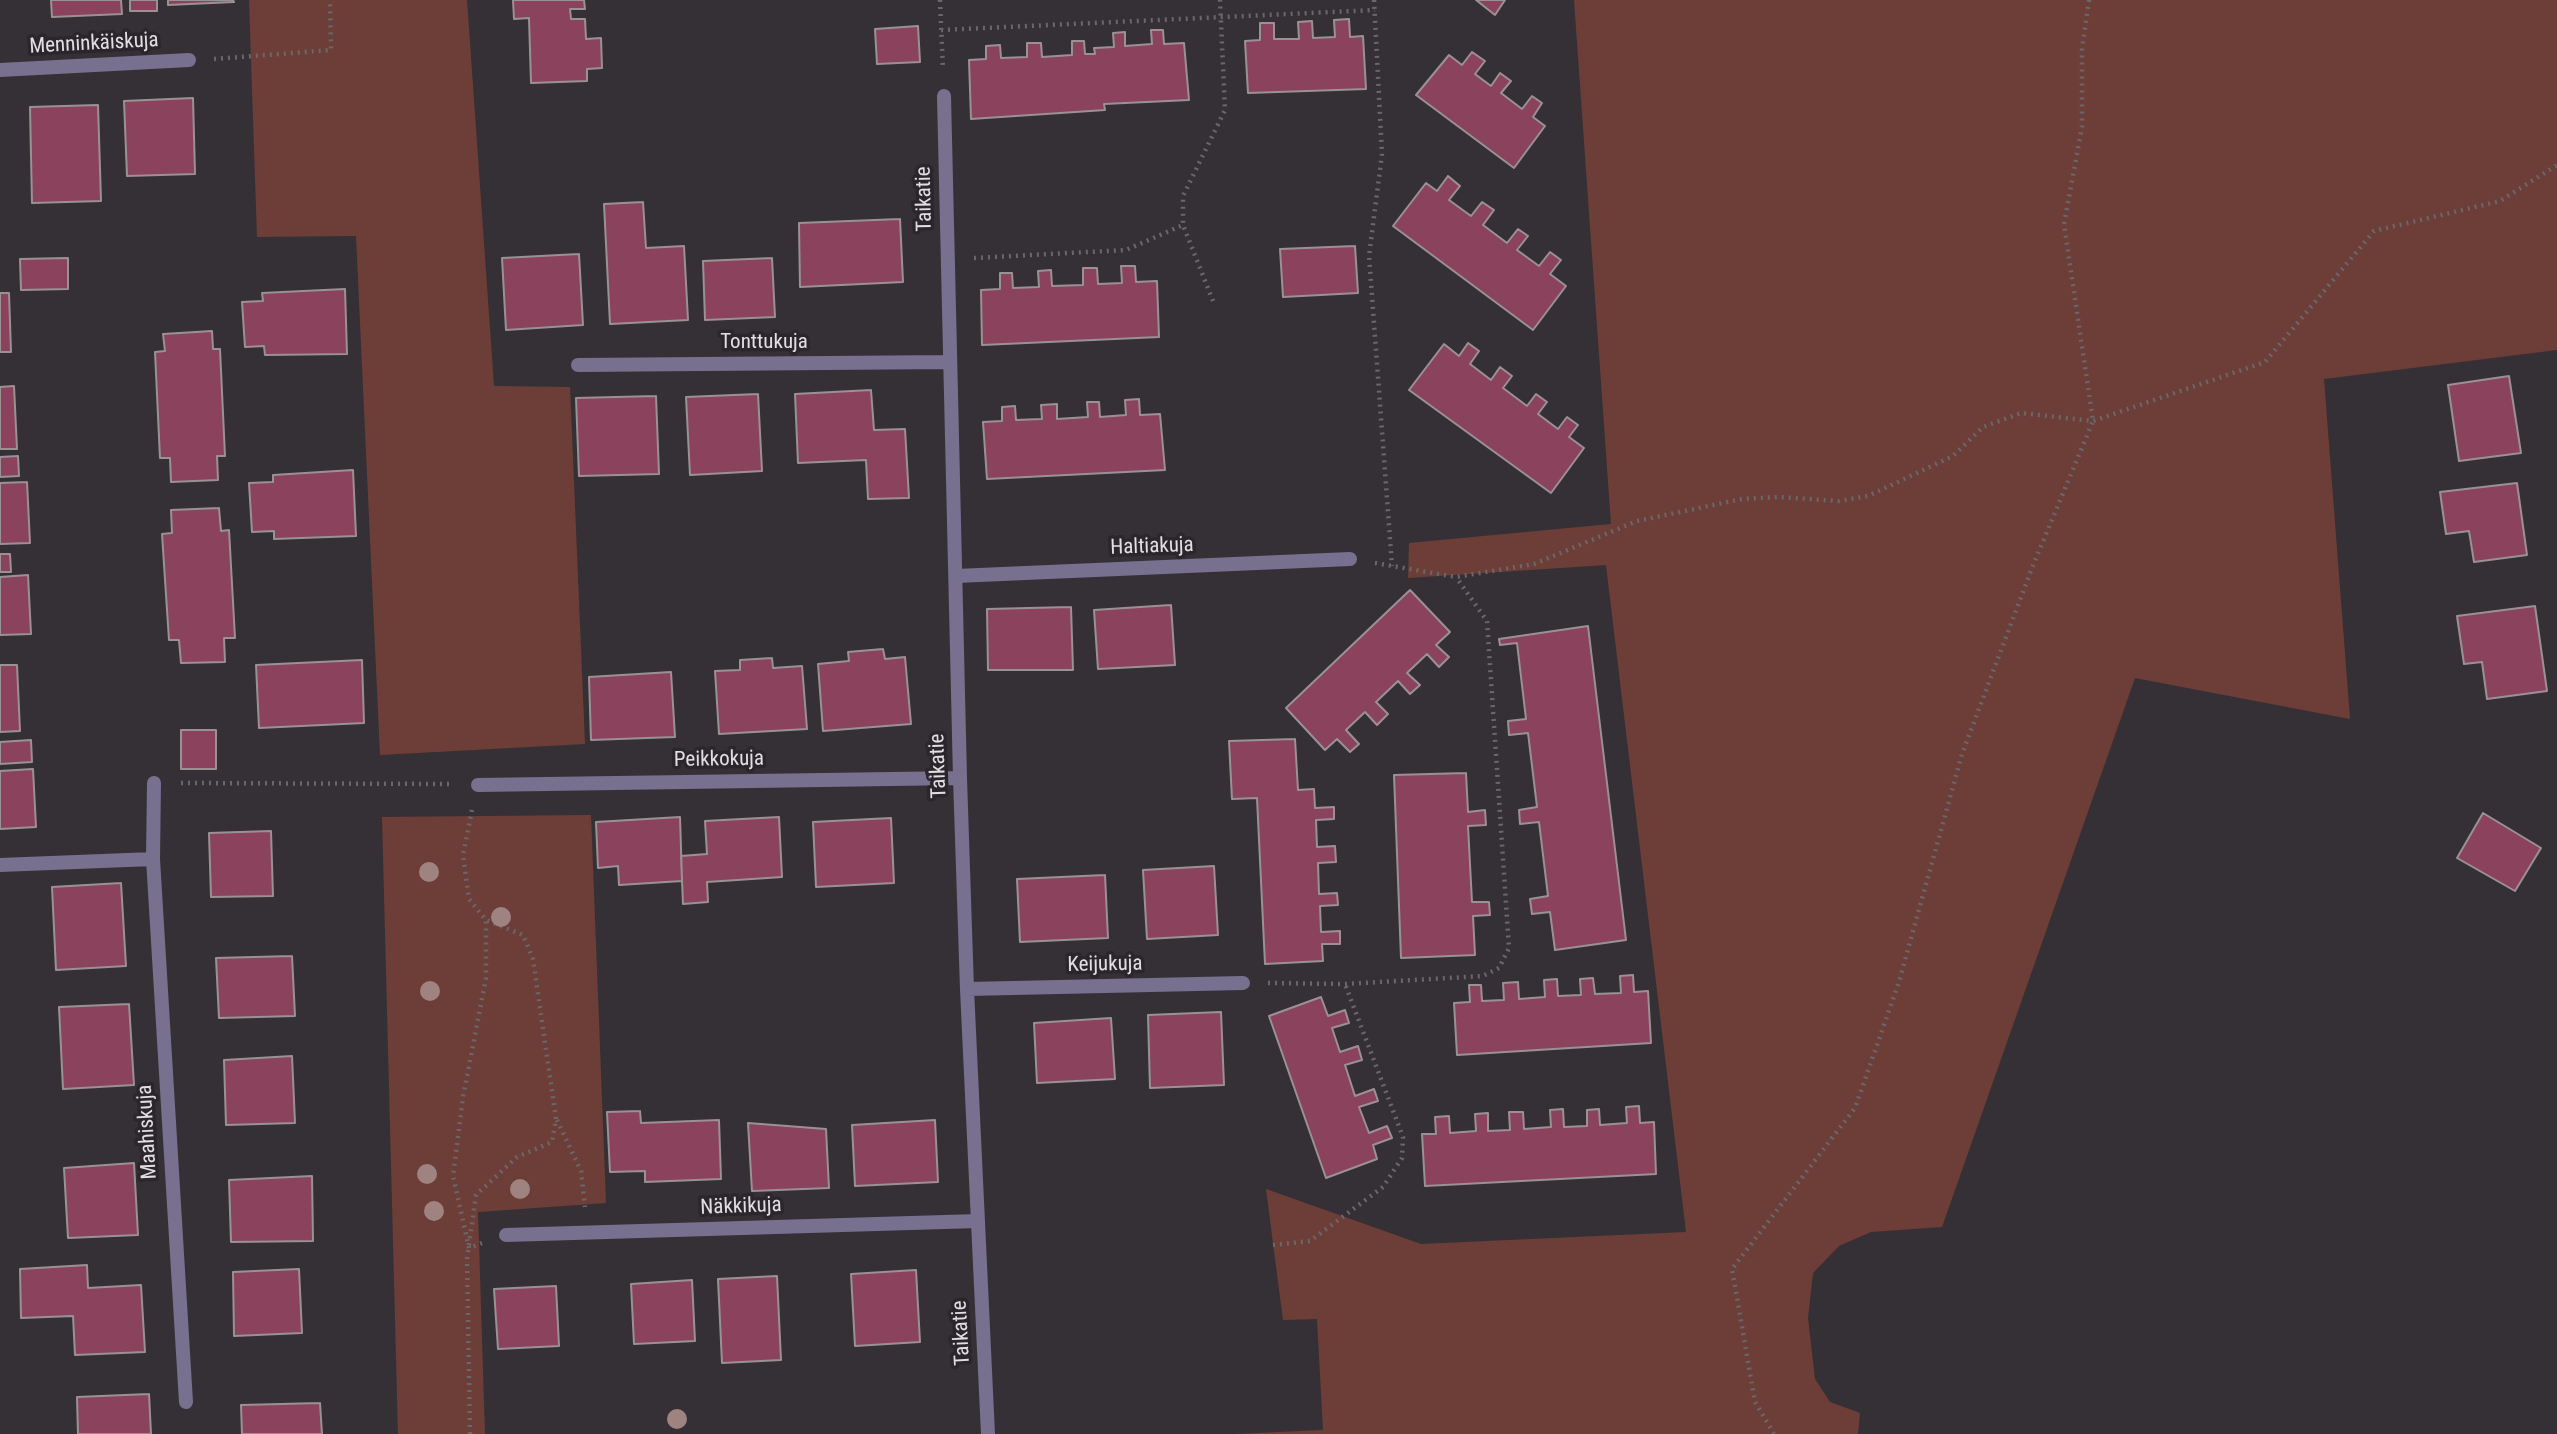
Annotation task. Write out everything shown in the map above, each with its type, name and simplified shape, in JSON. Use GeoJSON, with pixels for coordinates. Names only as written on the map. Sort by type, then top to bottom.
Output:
{"type":"FeatureCollection","features":[{"type":"Feature","properties":{"kind":"street","name":"Menninkäiskuja"},"geometry":{"type":"LineString","coordinates":[[0,70],[189,61]]}},
{"type":"Feature","properties":{"kind":"street","name":"Taikatie"},"geometry":{"type":"LineString","coordinates":[[944,96],[960,778],[988,1434]]}},
{"type":"Feature","properties":{"kind":"street","name":"Tonttukuja"},"geometry":{"type":"LineString","coordinates":[[578,365],[950,362]]}},
{"type":"Feature","properties":{"kind":"street","name":"Haltiakuja"},"geometry":{"type":"LineString","coordinates":[[956,576],[1350,559]]}},
{"type":"Feature","properties":{"kind":"street","name":"Peikkokuja"},"geometry":{"type":"LineString","coordinates":[[478,785],[960,778]]}},
{"type":"Feature","properties":{"kind":"street","name":"Maahiskuja"},"geometry":{"type":"LineString","coordinates":[[154,783],[153,859],[186,1402]]}},
{"type":"Feature","properties":{"kind":"street"},"geometry":{"type":"LineString","coordinates":[[0,865],[153,859]]}},
{"type":"Feature","properties":{"kind":"street","name":"Keijukuja"},"geometry":{"type":"LineString","coordinates":[[967,989],[1243,983]]}},
{"type":"Feature","properties":{"kind":"street","name":"Näkkikuja"},"geometry":{"type":"LineString","coordinates":[[506,1235],[978,1221]]}},
{"type":"Feature","properties":{"kind":"path"},"geometry":{"type":"LineString","coordinates":[[189,61],[331,50],[330,0]]}},
{"type":"Feature","properties":{"kind":"path"},"geometry":{"type":"LineString","coordinates":[[940,0],[944,96]]}},
{"type":"Feature","properties":{"kind":"path"},"geometry":{"type":"LineString","coordinates":[[1213,301],[1183,225],[1182,196],[1224,110],[1220,0]]}},
{"type":"Feature","properties":{"kind":"path"},"geometry":{"type":"LineString","coordinates":[[1374,0],[1382,153],[1369,256],[1392,566]]}},
{"type":"Feature","properties":{"kind":"path"},"geometry":{"type":"LineString","coordinates":[[1774,1434],[1755,1402],[1732,1269],[1855,1108],[1899,982],[1962,754],[2032,568],[2093,421],[2064,224],[2082,127],[2082,49],[2089,0]]}},
{"type":"Feature","properties":{"kind":"path"},"geometry":{"type":"LineString","coordinates":[[941,30],[1375,10]]}},
{"type":"Feature","properties":{"kind":"path"},"geometry":{"type":"LineString","coordinates":[[1350,559],[1456,576],[1534,564],[1637,521],[1741,499],[1778,496],[1839,501],[1868,496],[1953,456],[1983,427],[2021,413],[2093,421],[2265,362],[2374,231],[2500,201],[2557,165]]}},
{"type":"Feature","properties":{"kind":"path"},"geometry":{"type":"LineString","coordinates":[[966,259],[1125,250],[1183,225]]}},
{"type":"Feature","properties":{"kind":"path"},"geometry":{"type":"LineString","coordinates":[[1243,983],[1345,984],[1483,976],[1499,968],[1509,948],[1487,621],[1456,576]]}},
{"type":"Feature","properties":{"kind":"path"},"geometry":{"type":"LineString","coordinates":[[154,783],[478,785],[463,855],[469,899],[486,920],[523,935],[533,959],[556,1119],[581,1171],[587,1233]]}},
{"type":"Feature","properties":{"kind":"path"},"geometry":{"type":"LineString","coordinates":[[469,1248],[453,1176],[463,1097],[486,978],[486,920]]}},
{"type":"Feature","properties":{"kind":"path"},"geometry":{"type":"LineString","coordinates":[[1273,1245],[1310,1241],[1383,1187],[1402,1158],[1403,1137],[1345,984]]}},
{"type":"Feature","properties":{"kind":"path"},"geometry":{"type":"LineString","coordinates":[[470,1434],[469,1248],[476,1195],[517,1157],[552,1142],[556,1119]]}},
{"type":"Feature","properties":{"kind":"shaded area"},"geometry":{"type":"Polygon","coordinates":[[[249,0],[467,0],[494,386],[570,387],[585,744],[380,755],[356,236],[257,237],[249,0]]]}},
{"type":"Feature","properties":{"kind":"shaded area"},"geometry":{"type":"Polygon","coordinates":[[[1574,0],[2557,0],[2557,350],[2324,379],[2350,719],[2135,678],[1942,1227],[1871,1232],[1839,1246],[1813,1273],[1808,1318],[1815,1379],[1830,1402],[1860,1413],[1858,1434],[1235,1434],[1323,1430],[1317,1319],[1283,1320],[1266,1189],[1421,1244],[1686,1232],[1606,565],[1408,578],[1409,543],[1611,524],[1574,0]]]}},
{"type":"Feature","properties":{"kind":"shaded area"},"geometry":{"type":"Polygon","coordinates":[[[591,815],[606,1203],[478,1212],[485,1434],[398,1434],[382,817],[591,815]]]}},
{"type":"Feature","properties":{"kind":"building"},"geometry":{"type":"Polygon","coordinates":[[[51,0],[121,0],[122,14],[52,17],[51,0]]]}},
{"type":"Feature","properties":{"kind":"building"},"geometry":{"type":"Polygon","coordinates":[[[130,0],[157,0],[157,11],[130,11],[130,0]]]}},
{"type":"Feature","properties":{"kind":"building"},"geometry":{"type":"Polygon","coordinates":[[[168,0],[233,0],[234,2],[168,5],[168,0]]]}},
{"type":"Feature","properties":{"kind":"building"},"geometry":{"type":"Polygon","coordinates":[[[513,0],[584,0],[585,9],[570,9],[571,19],[585,19],[586,39],[601,38],[602,68],[587,69],[587,81],[531,83],[529,18],[514,19],[513,0]]]}},
{"type":"Feature","properties":{"kind":"building"},"geometry":{"type":"Polygon","coordinates":[[[1476,0],[1505,0],[1495,15],[1476,0]]]}},
{"type":"Feature","properties":{"kind":"building"},"geometry":{"type":"Polygon","coordinates":[[[1349,19],[1350,37],[1363,36],[1366,89],[1248,93],[1245,41],[1260,40],[1260,23],[1274,23],[1274,39],[1299,39],[1298,22],[1312,21],[1313,38],[1335,37],[1334,20],[1349,19]]]}},
{"type":"Feature","properties":{"kind":"building"},"geometry":{"type":"Polygon","coordinates":[[[918,26],[920,62],[877,64],[875,29],[918,26]]]}},
{"type":"Feature","properties":{"kind":"building"},"geometry":{"type":"Polygon","coordinates":[[[1151,30],[1163,30],[1164,44],[1184,43],[1189,100],[1104,104],[1105,110],[971,119],[969,60],[986,59],[986,46],[1000,45],[1001,58],[1027,57],[1027,43],[1041,43],[1042,57],[1072,55],[1072,41],[1084,41],[1085,54],[1095,54],[1094,48],[1114,47],[1113,33],[1125,32],[1125,46],[1152,44],[1151,30]]]}},
{"type":"Feature","properties":{"kind":"building"},"geometry":{"type":"Polygon","coordinates":[[[1472,52],[1485,61],[1475,74],[1491,86],[1500,73],[1511,81],[1501,93],[1522,109],[1532,96],[1542,103],[1533,117],[1545,126],[1514,168],[1416,95],[1449,55],[1462,65],[1472,52]]]}},
{"type":"Feature","properties":{"kind":"building"},"geometry":{"type":"Polygon","coordinates":[[[193,98],[195,174],[127,176],[124,101],[193,98]]]}},
{"type":"Feature","properties":{"kind":"building"},"geometry":{"type":"Polygon","coordinates":[[[98,105],[101,201],[32,203],[30,107],[98,105]]]}},
{"type":"Feature","properties":{"kind":"building"},"geometry":{"type":"Polygon","coordinates":[[[1448,176],[1460,186],[1449,200],[1471,216],[1482,202],[1494,210],[1483,225],[1507,243],[1518,229],[1528,236],[1517,250],[1539,266],[1550,252],[1561,260],[1550,274],[1566,286],[1533,330],[1393,226],[1426,183],[1437,191],[1448,176]]]}},
{"type":"Feature","properties":{"kind":"building"},"geometry":{"type":"Polygon","coordinates":[[[643,202],[646,248],[684,246],[688,320],[610,324],[604,204],[643,202]]]}},
{"type":"Feature","properties":{"kind":"building"},"geometry":{"type":"Polygon","coordinates":[[[900,219],[903,282],[800,287],[799,223],[900,219]]]}},
{"type":"Feature","properties":{"kind":"building"},"geometry":{"type":"Polygon","coordinates":[[[1355,246],[1358,293],[1283,297],[1280,249],[1355,246]]]}},
{"type":"Feature","properties":{"kind":"building"},"geometry":{"type":"Polygon","coordinates":[[[579,254],[583,325],[506,330],[502,258],[579,254]]]}},
{"type":"Feature","properties":{"kind":"building"},"geometry":{"type":"Polygon","coordinates":[[[68,258],[68,289],[21,290],[20,259],[68,258]]]}},
{"type":"Feature","properties":{"kind":"building"},"geometry":{"type":"Polygon","coordinates":[[[772,258],[775,317],[705,320],[703,261],[772,258]]]}},
{"type":"Feature","properties":{"kind":"building"},"geometry":{"type":"Polygon","coordinates":[[[1121,266],[1135,266],[1136,282],[1157,281],[1159,337],[982,345],[981,290],[1000,289],[1000,273],[1012,273],[1013,288],[1039,287],[1038,271],[1051,270],[1052,286],[1083,285],[1083,268],[1097,268],[1098,284],[1122,283],[1121,266]]]}},
{"type":"Feature","properties":{"kind":"building"},"geometry":{"type":"Polygon","coordinates":[[[345,289],[347,354],[265,355],[264,346],[245,347],[242,302],[263,301],[262,293],[345,289]]]}},
{"type":"Feature","properties":{"kind":"building"},"geometry":{"type":"Polygon","coordinates":[[[0,293],[9,293],[11,352],[0,352],[0,293]]]}},
{"type":"Feature","properties":{"kind":"building"},"geometry":{"type":"Polygon","coordinates":[[[212,331],[213,349],[220,349],[225,456],[217,456],[218,480],[171,482],[170,458],[160,458],[155,352],[165,351],[163,334],[212,331]]]}},
{"type":"Feature","properties":{"kind":"building"},"geometry":{"type":"Polygon","coordinates":[[[1468,343],[1479,351],[1470,364],[1491,380],[1500,367],[1512,376],[1503,388],[1527,406],[1536,394],[1547,402],[1538,414],[1558,429],[1567,417],[1578,425],[1569,437],[1584,448],[1551,493],[1409,390],[1444,344],[1459,356],[1468,343]]]}},
{"type":"Feature","properties":{"kind":"building"},"geometry":{"type":"Polygon","coordinates":[[[2509,376],[2521,453],[2459,461],[2448,385],[2509,376]]]}},
{"type":"Feature","properties":{"kind":"building"},"geometry":{"type":"Polygon","coordinates":[[[14,386],[17,449],[0,449],[0,387],[14,386]]]}},
{"type":"Feature","properties":{"kind":"building"},"geometry":{"type":"Polygon","coordinates":[[[871,390],[874,430],[905,429],[909,498],[868,499],[866,460],[798,463],[795,394],[871,390]]]}},
{"type":"Feature","properties":{"kind":"building"},"geometry":{"type":"Polygon","coordinates":[[[758,394],[762,471],[690,475],[686,397],[758,394]]]}},
{"type":"Feature","properties":{"kind":"building"},"geometry":{"type":"Polygon","coordinates":[[[656,396],[659,474],[579,476],[576,398],[656,396]]]}},
{"type":"Feature","properties":{"kind":"building"},"geometry":{"type":"Polygon","coordinates":[[[1139,399],[1140,415],[1160,414],[1165,470],[987,479],[983,422],[1002,421],[1002,407],[1015,406],[1016,420],[1042,419],[1041,405],[1057,404],[1057,419],[1088,417],[1087,402],[1099,402],[1100,417],[1126,415],[1125,400],[1139,399]]]}},
{"type":"Feature","properties":{"kind":"building"},"geometry":{"type":"Polygon","coordinates":[[[18,456],[19,476],[0,477],[0,457],[18,456]]]}},
{"type":"Feature","properties":{"kind":"building"},"geometry":{"type":"Polygon","coordinates":[[[353,470],[356,536],[274,539],[274,531],[252,532],[249,483],[273,482],[273,475],[353,470]]]}},
{"type":"Feature","properties":{"kind":"building"},"geometry":{"type":"Polygon","coordinates":[[[27,482],[30,543],[0,544],[0,483],[27,482]]]}},
{"type":"Feature","properties":{"kind":"building"},"geometry":{"type":"Polygon","coordinates":[[[2517,483],[2527,555],[2474,562],[2469,531],[2446,534],[2440,492],[2517,483]]]}},
{"type":"Feature","properties":{"kind":"building"},"geometry":{"type":"Polygon","coordinates":[[[219,508],[221,531],[229,530],[235,638],[224,638],[225,662],[181,663],[179,640],[169,640],[162,534],[172,533],[171,510],[219,508]]]}},
{"type":"Feature","properties":{"kind":"building"},"geometry":{"type":"Polygon","coordinates":[[[0,554],[10,554],[11,572],[0,572],[0,554]]]}},
{"type":"Feature","properties":{"kind":"building"},"geometry":{"type":"Polygon","coordinates":[[[28,575],[31,634],[0,635],[0,577],[28,575]]]}},
{"type":"Feature","properties":{"kind":"building"},"geometry":{"type":"Polygon","coordinates":[[[1410,590],[1450,632],[1436,645],[1449,657],[1439,667],[1427,654],[1407,673],[1420,685],[1410,694],[1398,681],[1376,702],[1388,714],[1377,725],[1365,712],[1346,730],[1359,744],[1350,752],[1337,739],[1325,750],[1286,708],[1410,590]]]}},
{"type":"Feature","properties":{"kind":"building"},"geometry":{"type":"Polygon","coordinates":[[[1171,605],[1175,665],[1098,669],[1094,610],[1171,605]]]}},
{"type":"Feature","properties":{"kind":"building"},"geometry":{"type":"Polygon","coordinates":[[[2535,606],[2547,691],[2487,699],[2482,662],[2464,664],[2457,616],[2535,606]]]}},
{"type":"Feature","properties":{"kind":"building"},"geometry":{"type":"Polygon","coordinates":[[[1071,607],[1073,670],[988,670],[987,609],[1071,607]]]}},
{"type":"Feature","properties":{"kind":"building"},"geometry":{"type":"Polygon","coordinates":[[[1588,626],[1626,940],[1555,950],[1550,912],[1532,914],[1530,899],[1548,896],[1539,822],[1520,824],[1519,810],[1537,807],[1528,733],[1509,735],[1508,721],[1526,719],[1517,643],[1500,645],[1499,639],[1588,626]]]}},
{"type":"Feature","properties":{"kind":"building"},"geometry":{"type":"Polygon","coordinates":[[[883,649],[885,659],[905,657],[911,724],[823,731],[818,664],[849,661],[848,652],[883,649]]]}},
{"type":"Feature","properties":{"kind":"building"},"geometry":{"type":"Polygon","coordinates":[[[772,658],[773,668],[802,666],[807,729],[719,734],[715,671],[740,670],[740,660],[772,658]]]}},
{"type":"Feature","properties":{"kind":"building"},"geometry":{"type":"Polygon","coordinates":[[[362,660],[364,723],[259,728],[256,665],[362,660]]]}},
{"type":"Feature","properties":{"kind":"building"},"geometry":{"type":"Polygon","coordinates":[[[0,665],[17,665],[20,731],[0,732],[0,665]]]}},
{"type":"Feature","properties":{"kind":"building"},"geometry":{"type":"Polygon","coordinates":[[[671,672],[675,737],[591,740],[589,677],[671,672]]]}},
{"type":"Feature","properties":{"kind":"building"},"geometry":{"type":"Polygon","coordinates":[[[181,730],[216,730],[216,769],[181,769],[181,730]]]}},
{"type":"Feature","properties":{"kind":"building"},"geometry":{"type":"Polygon","coordinates":[[[1295,739],[1298,790],[1314,789],[1315,808],[1334,807],[1334,819],[1316,820],[1317,847],[1335,846],[1336,862],[1318,863],[1319,894],[1337,893],[1338,905],[1320,906],[1321,932],[1340,931],[1340,944],[1322,944],[1323,961],[1265,964],[1257,798],[1232,799],[1229,741],[1295,739]]]}},
{"type":"Feature","properties":{"kind":"building"},"geometry":{"type":"Polygon","coordinates":[[[31,740],[32,762],[0,764],[0,742],[31,740]]]}},
{"type":"Feature","properties":{"kind":"building"},"geometry":{"type":"Polygon","coordinates":[[[33,769],[36,827],[0,829],[0,771],[33,769]]]}},
{"type":"Feature","properties":{"kind":"building"},"geometry":{"type":"Polygon","coordinates":[[[1466,773],[1468,812],[1485,810],[1486,825],[1468,826],[1472,902],[1489,902],[1490,915],[1473,916],[1475,955],[1401,958],[1394,775],[1466,773]]]}},
{"type":"Feature","properties":{"kind":"building"},"geometry":{"type":"Polygon","coordinates":[[[2483,813],[2541,848],[2515,891],[2457,858],[2483,813]]]}},
{"type":"Feature","properties":{"kind":"building"},"geometry":{"type":"Polygon","coordinates":[[[680,817],[682,881],[619,885],[618,866],[598,868],[596,822],[680,817]]]}},
{"type":"Feature","properties":{"kind":"building"},"geometry":{"type":"Polygon","coordinates":[[[779,817],[782,877],[707,882],[708,902],[683,904],[681,856],[707,854],[705,821],[779,817]]]}},
{"type":"Feature","properties":{"kind":"building"},"geometry":{"type":"Polygon","coordinates":[[[891,818],[894,883],[816,887],[813,822],[891,818]]]}},
{"type":"Feature","properties":{"kind":"building"},"geometry":{"type":"Polygon","coordinates":[[[271,831],[273,896],[211,897],[209,833],[271,831]]]}},
{"type":"Feature","properties":{"kind":"building"},"geometry":{"type":"Polygon","coordinates":[[[1214,866],[1218,935],[1147,939],[1143,870],[1214,866]]]}},
{"type":"Feature","properties":{"kind":"building"},"geometry":{"type":"Polygon","coordinates":[[[1105,875],[1108,938],[1020,942],[1017,879],[1105,875]]]}},
{"type":"Feature","properties":{"kind":"building"},"geometry":{"type":"Polygon","coordinates":[[[121,883],[126,966],[56,970],[52,887],[121,883]]]}},
{"type":"Feature","properties":{"kind":"building"},"geometry":{"type":"Polygon","coordinates":[[[292,956],[295,1016],[219,1018],[216,958],[292,956]]]}},
{"type":"Feature","properties":{"kind":"building"},"geometry":{"type":"Polygon","coordinates":[[[1633,975],[1634,992],[1648,991],[1651,1043],[1457,1055],[1454,1003],[1470,1002],[1469,985],[1481,985],[1482,1001],[1504,1000],[1503,983],[1518,982],[1519,999],[1545,997],[1544,980],[1557,979],[1558,996],[1581,995],[1580,979],[1593,978],[1595,994],[1621,993],[1620,976],[1633,975]]]}},
{"type":"Feature","properties":{"kind":"building"},"geometry":{"type":"Polygon","coordinates":[[[1321,997],[1328,1016],[1345,1010],[1349,1023],[1332,1028],[1340,1052],[1358,1046],[1362,1060],[1345,1065],[1355,1096],[1374,1089],[1378,1101],[1359,1107],[1369,1133],[1387,1126],[1392,1138],[1373,1145],[1377,1159],[1326,1178],[1269,1016],[1321,997]]]}},
{"type":"Feature","properties":{"kind":"building"},"geometry":{"type":"Polygon","coordinates":[[[129,1004],[134,1085],[63,1089],[59,1007],[129,1004]]]}},
{"type":"Feature","properties":{"kind":"building"},"geometry":{"type":"Polygon","coordinates":[[[1221,1012],[1224,1085],[1150,1088],[1148,1015],[1221,1012]]]}},
{"type":"Feature","properties":{"kind":"building"},"geometry":{"type":"Polygon","coordinates":[[[1111,1018],[1115,1079],[1037,1083],[1034,1023],[1111,1018]]]}},
{"type":"Feature","properties":{"kind":"building"},"geometry":{"type":"Polygon","coordinates":[[[292,1056],[295,1123],[226,1125],[224,1060],[292,1056]]]}},
{"type":"Feature","properties":{"kind":"building"},"geometry":{"type":"Polygon","coordinates":[[[1639,1106],[1640,1123],[1654,1122],[1656,1174],[1425,1186],[1422,1134],[1436,1134],[1435,1117],[1449,1116],[1450,1133],[1476,1131],[1475,1114],[1488,1113],[1488,1131],[1510,1130],[1509,1112],[1523,1112],[1524,1129],[1551,1127],[1550,1110],[1563,1109],[1564,1127],[1587,1126],[1587,1110],[1599,1109],[1600,1125],[1627,1123],[1626,1107],[1639,1106]]]}},
{"type":"Feature","properties":{"kind":"building"},"geometry":{"type":"Polygon","coordinates":[[[640,1111],[641,1123],[719,1120],[721,1179],[645,1182],[645,1171],[610,1172],[607,1112],[640,1111]]]}},
{"type":"Feature","properties":{"kind":"building"},"geometry":{"type":"Polygon","coordinates":[[[935,1120],[938,1182],[855,1186],[852,1125],[935,1120]]]}},
{"type":"Feature","properties":{"kind":"building"},"geometry":{"type":"Polygon","coordinates":[[[748,1123],[826,1129],[829,1188],[752,1191],[748,1123]]]}},
{"type":"Feature","properties":{"kind":"building"},"geometry":{"type":"Polygon","coordinates":[[[134,1163],[138,1235],[68,1238],[64,1168],[134,1163]]]}},
{"type":"Feature","properties":{"kind":"building"},"geometry":{"type":"Polygon","coordinates":[[[312,1176],[313,1241],[231,1242],[229,1180],[312,1176]]]}},
{"type":"Feature","properties":{"kind":"building"},"geometry":{"type":"Polygon","coordinates":[[[87,1265],[88,1288],[141,1285],[145,1352],[75,1355],[73,1316],[21,1318],[20,1269],[87,1265]]]}},
{"type":"Feature","properties":{"kind":"building"},"geometry":{"type":"Polygon","coordinates":[[[299,1269],[302,1333],[234,1336],[233,1272],[299,1269]]]}},
{"type":"Feature","properties":{"kind":"building"},"geometry":{"type":"Polygon","coordinates":[[[916,1270],[920,1342],[855,1346],[851,1274],[916,1270]]]}},
{"type":"Feature","properties":{"kind":"building"},"geometry":{"type":"Polygon","coordinates":[[[777,1276],[781,1360],[722,1363],[718,1279],[777,1276]]]}},
{"type":"Feature","properties":{"kind":"building"},"geometry":{"type":"Polygon","coordinates":[[[692,1280],[695,1341],[634,1344],[631,1284],[692,1280]]]}},
{"type":"Feature","properties":{"kind":"building"},"geometry":{"type":"Polygon","coordinates":[[[556,1286],[559,1346],[498,1349],[494,1289],[556,1286]]]}},
{"type":"Feature","properties":{"kind":"building"},"geometry":{"type":"Polygon","coordinates":[[[149,1394],[151,1434],[78,1434],[77,1397],[149,1394]]]}},
{"type":"Feature","properties":{"kind":"building"},"geometry":{"type":"Polygon","coordinates":[[[320,1403],[322,1434],[242,1434],[241,1405],[320,1403]]]}}]}
